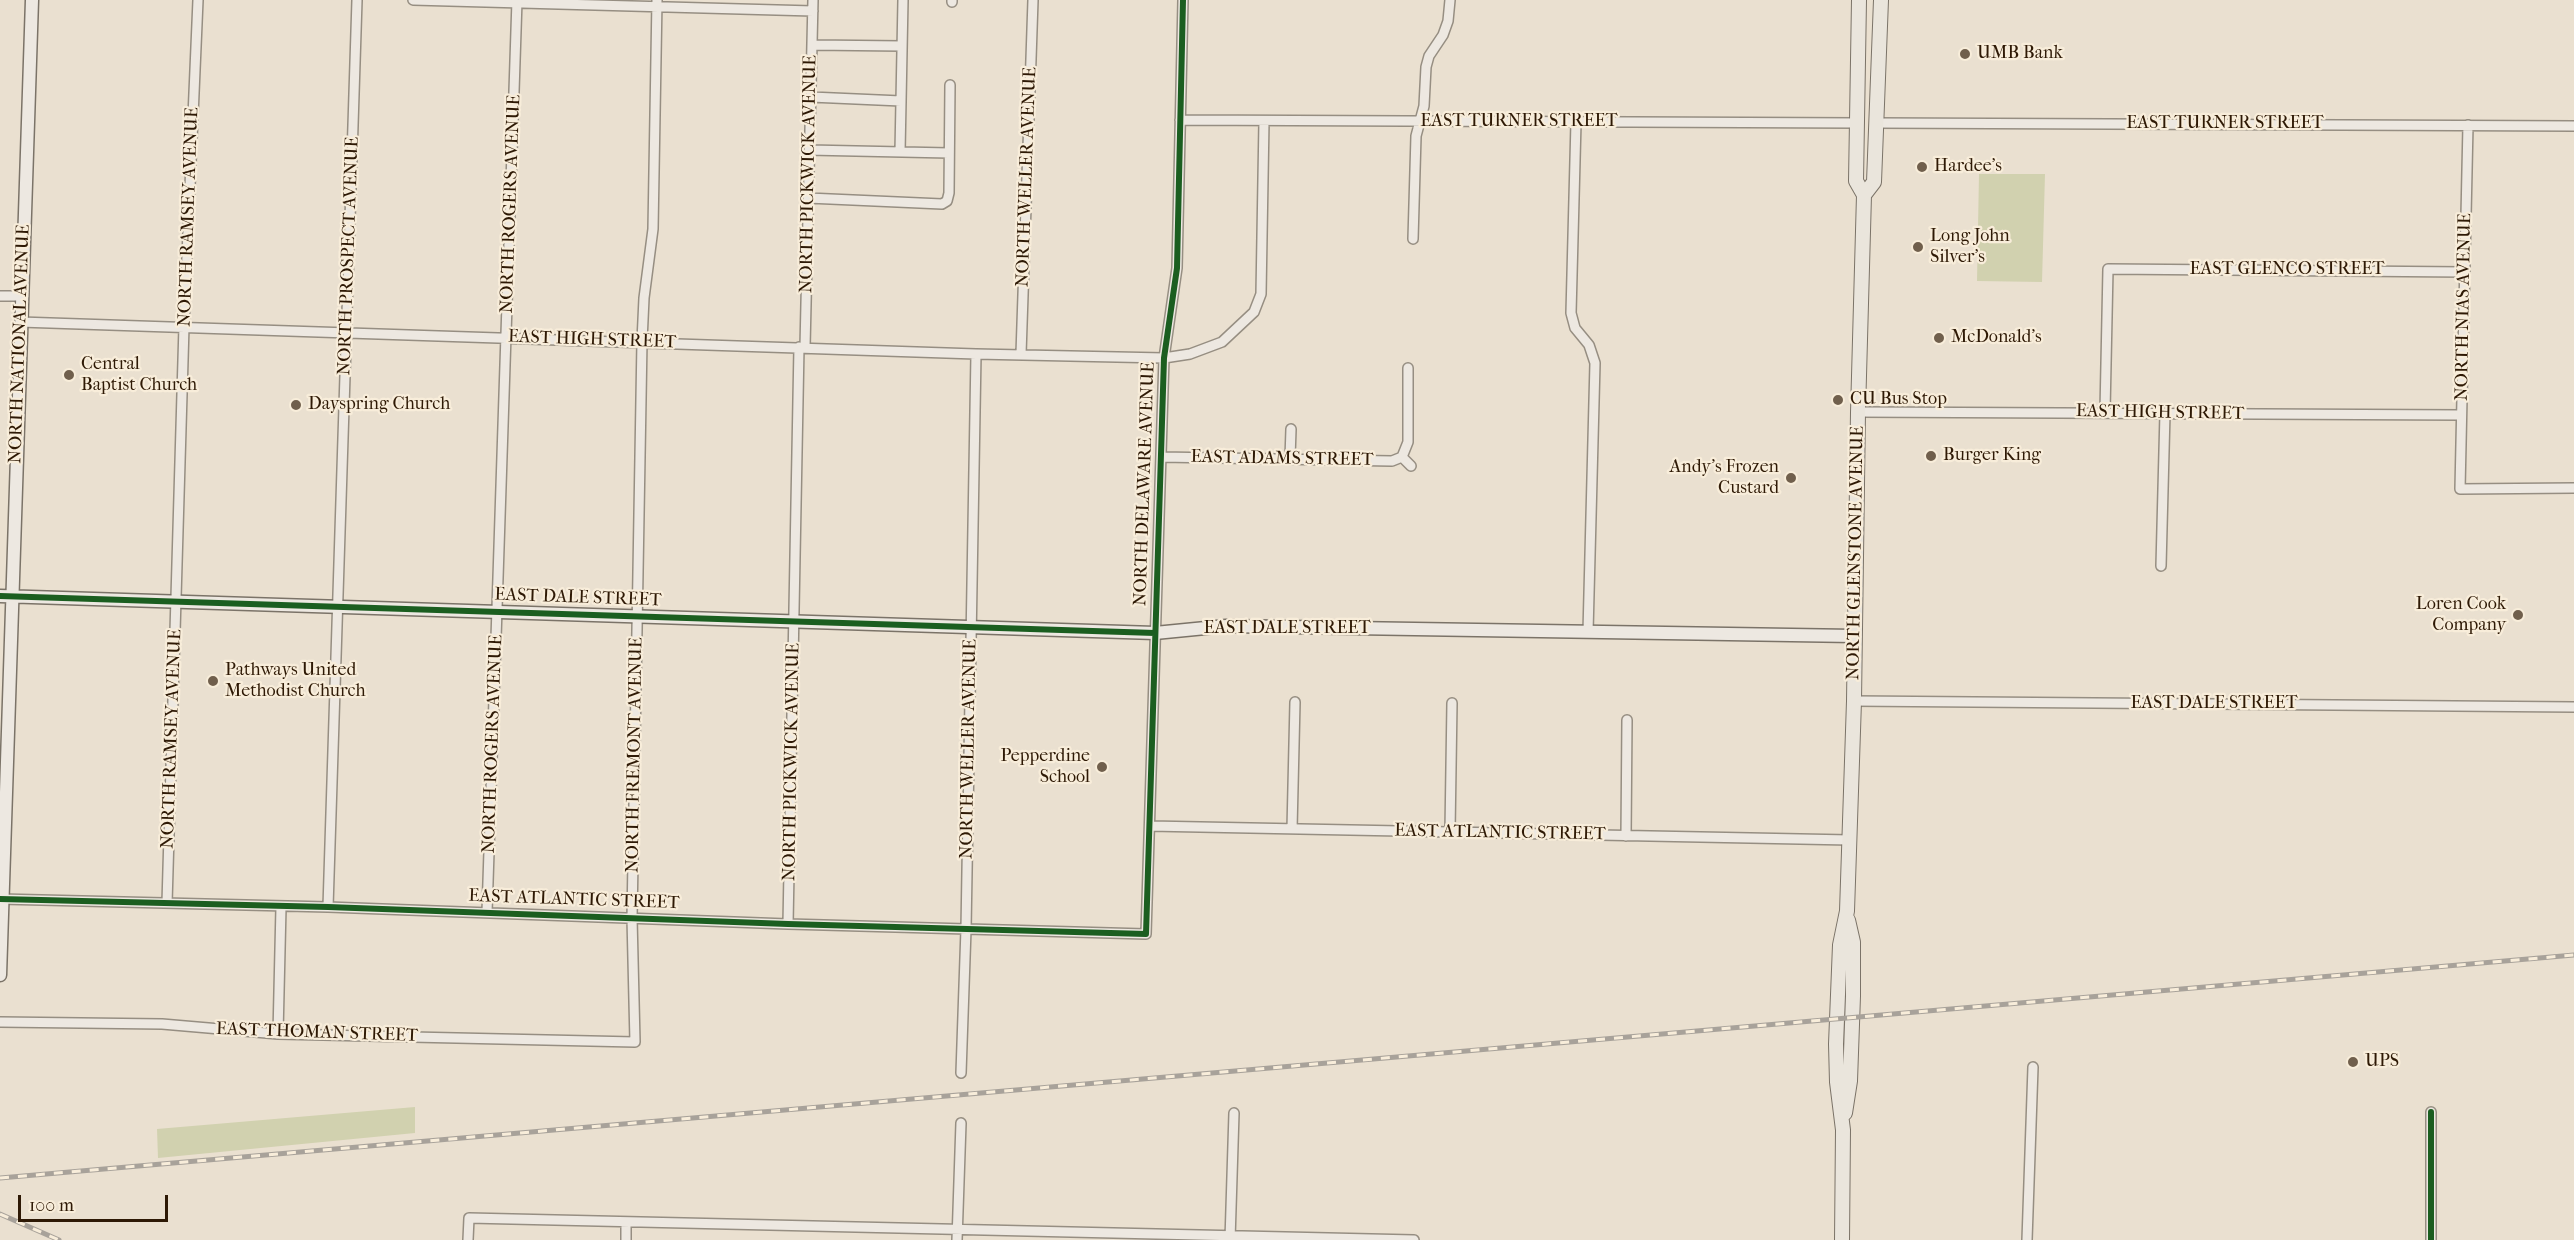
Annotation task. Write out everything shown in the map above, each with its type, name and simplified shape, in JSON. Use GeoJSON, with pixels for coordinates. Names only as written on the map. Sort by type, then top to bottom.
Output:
{"type":"FeatureCollection","features":[{"type":"Feature","properties":{"kind":"main road","name":"NORTH GLENSTONE AVENUE"},"geometry":{"type":"LineString","coordinates":[[1842,1240],[1843,1130],[1850,1081],[1853,996],[1853,942],[1847,911],[1854,701],[1864,195],[1856,181],[1859,0]]}},
{"type":"Feature","properties":{"kind":"main road"},"geometry":{"type":"LineString","coordinates":[[1864,195],[1874,182],[1881,1]]}},
{"type":"Feature","properties":{"kind":"main road"},"geometry":{"type":"LineString","coordinates":[[1859,45],[1868,56],[1868,111],[1871,119],[1876,123]]}},
{"type":"Feature","properties":{"kind":"main road"},"geometry":{"type":"LineString","coordinates":[[1858,123],[1864,131],[1865,169],[1874,182]]}},
{"type":"Feature","properties":{"kind":"street","name":"NORTH NATIONAL AVENUE"},"geometry":{"type":"LineString","coordinates":[[0,975],[6,596],[20,322],[32,0]]}},
{"type":"Feature","properties":{"kind":"street","name":"NORTH RAMSEY AVENUE"},"geometry":{"type":"LineString","coordinates":[[167,903],[184,326],[198,0]]}},
{"type":"Feature","properties":{"kind":"street","name":"NORTH PROSPECT AVENUE"},"geometry":{"type":"LineString","coordinates":[[328,907],[357,0]]}},
{"type":"Feature","properties":{"kind":"street"},"geometry":{"type":"LineString","coordinates":[[413,0],[657,3],[813,11]]}},
{"type":"Feature","properties":{"kind":"street","name":"NORTH PICKWICK AVENUE"},"geometry":{"type":"LineString","coordinates":[[788,924],[813,0]]}},
{"type":"Feature","properties":{"kind":"street"},"geometry":{"type":"LineString","coordinates":[[900,152],[903,0]]}},
{"type":"Feature","properties":{"kind":"street","name":"NORTH WELLER AVENUE"},"geometry":{"type":"LineString","coordinates":[[1021,354],[1033,0]]}},
{"type":"Feature","properties":{"kind":"street","name":"NORTH DELAWARE AVENUE"},"geometry":{"type":"LineString","coordinates":[[1146,934],[1164,358],[1178,268],[1183,0]]}},
{"type":"Feature","properties":{"kind":"street"},"geometry":{"type":"LineString","coordinates":[[1413,239],[1416,136],[1424,106],[1427,61],[1443,35],[1450,14],[1450,0]]}},
{"type":"Feature","properties":{"kind":"street","name":"NORTH ROGERS AVENUE"},"geometry":{"type":"LineString","coordinates":[[487,912],[517,2]]}},
{"type":"Feature","properties":{"kind":"street","name":"NORTH FREMONT AVENUE"},"geometry":{"type":"LineString","coordinates":[[635,1042],[632,918],[642,341],[644,297],[653,229],[657,3]]}},
{"type":"Feature","properties":{"kind":"street"},"geometry":{"type":"LineString","coordinates":[[812,45],[902,46]]}},
{"type":"Feature","properties":{"kind":"street"},"geometry":{"type":"LineString","coordinates":[[808,198],[942,204],[946,201],[949,193],[950,85]]}},
{"type":"Feature","properties":{"kind":"street"},"geometry":{"type":"LineString","coordinates":[[811,97],[901,101]]}},
{"type":"Feature","properties":{"kind":"street","name":"EAST TURNER STREET"},"geometry":{"type":"LineString","coordinates":[[1180,120],[1858,123]]}},
{"type":"Feature","properties":{"kind":"street","name":"EAST HIGH STREET"},"geometry":{"type":"LineString","coordinates":[[20,322],[642,341],[976,354],[1164,358],[1190,354],[1222,342],[1254,312],[1261,294],[1264,121]]}},
{"type":"Feature","properties":{"kind":"street"},"geometry":{"type":"LineString","coordinates":[[1576,122],[1571,313],[1575,328],[1589,345],[1595,363],[1588,632]]}},
{"type":"Feature","properties":{"kind":"street","name":"EAST TURNER STREET"},"geometry":{"type":"LineString","coordinates":[[1876,123],[2574,126]]}},
{"type":"Feature","properties":{"kind":"street","name":"NORTH NIAS AVENUE"},"geometry":{"type":"LineString","coordinates":[[2468,125],[2460,489],[2574,488]]}},
{"type":"Feature","properties":{"kind":"street"},"geometry":{"type":"LineString","coordinates":[[809,150],[949,153]]}},
{"type":"Feature","properties":{"kind":"street","name":"EAST GLENCO STREET"},"geometry":{"type":"LineString","coordinates":[[2105,411],[2108,269],[2465,272]]}},
{"type":"Feature","properties":{"kind":"street"},"geometry":{"type":"LineString","coordinates":[[0,296],[21,296]]}},
{"type":"Feature","properties":{"kind":"street","name":"NORTH WELLER AVENUE"},"geometry":{"type":"LineString","coordinates":[[961,1073],[966,929],[976,354]]}},
{"type":"Feature","properties":{"kind":"street"},"geometry":{"type":"LineString","coordinates":[[1408,368],[1408,442],[1402,457],[1411,466]]}},
{"type":"Feature","properties":{"kind":"street","name":"EAST HIGH STREET"},"geometry":{"type":"LineString","coordinates":[[1858,412],[2105,411],[2461,415]]}},
{"type":"Feature","properties":{"kind":"street"},"geometry":{"type":"LineString","coordinates":[[2161,566],[2165,413]]}},
{"type":"Feature","properties":{"kind":"street"},"geometry":{"type":"LineString","coordinates":[[1290,458],[1291,429]]}},
{"type":"Feature","properties":{"kind":"street","name":"EAST ADAMS STREET"},"geometry":{"type":"LineString","coordinates":[[1161,457],[1392,461],[1402,457]]}},
{"type":"Feature","properties":{"kind":"street","name":"EAST DALE STREET"},"geometry":{"type":"LineString","coordinates":[[6,596],[498,610],[1155,633],[1226,626],[1854,636]]}},
{"type":"Feature","properties":{"kind":"street","name":"EAST DALE STREET"},"geometry":{"type":"LineString","coordinates":[[1854,701],[2574,707]]}},
{"type":"Feature","properties":{"kind":"street"},"geometry":{"type":"LineString","coordinates":[[1292,829],[1295,702]]}},
{"type":"Feature","properties":{"kind":"street"},"geometry":{"type":"LineString","coordinates":[[1450,831],[1452,703]]}},
{"type":"Feature","properties":{"kind":"street"},"geometry":{"type":"LineString","coordinates":[[1626,836],[1627,720]]}},
{"type":"Feature","properties":{"kind":"street","name":"EAST ATLANTIC STREET"},"geometry":{"type":"LineString","coordinates":[[1150,826],[1850,840]]}},
{"type":"Feature","properties":{"kind":"street","name":"EAST ATLANTIC STREET"},"geometry":{"type":"LineString","coordinates":[[1,899],[328,907],[788,924],[1146,934]]}},
{"type":"Feature","properties":{"kind":"street"},"geometry":{"type":"LineString","coordinates":[[278,1034],[281,907]]}},
{"type":"Feature","properties":{"kind":"street","name":"EAST THOMAN STREET"},"geometry":{"type":"LineString","coordinates":[[0,1022],[162,1024],[278,1034],[635,1042]]}},
{"type":"Feature","properties":{"kind":"street"},"geometry":{"type":"LineString","coordinates":[[2027,1240],[2033,1067]]}},
{"type":"Feature","properties":{"kind":"street"},"geometry":{"type":"LineString","coordinates":[[2431,1240],[2432,1112]]}},
{"type":"Feature","properties":{"kind":"street"},"geometry":{"type":"LineString","coordinates":[[1230,1238],[1234,1113]]}},
{"type":"Feature","properties":{"kind":"street"},"geometry":{"type":"LineString","coordinates":[[957,1235],[961,1123]]}},
{"type":"Feature","properties":{"kind":"street"},"geometry":{"type":"LineString","coordinates":[[468,1240],[469,1218],[957,1235],[1414,1240]]}},
{"type":"Feature","properties":{"kind":"street"},"geometry":{"type":"LineString","coordinates":[[626,1223],[626,1240]]}},
{"type":"Feature","properties":{"kind":"green space"},"geometry":{"type":"Polygon","coordinates":[[[1979,174],[2045,174],[2042,282],[1977,281],[1979,174]]]}},
{"type":"Feature","properties":{"kind":"green space"},"geometry":{"type":"Polygon","coordinates":[[[415,1107],[415,1133],[158,1158],[157,1129],[415,1107]]]}},
{"type":"Feature","properties":{"kind":"railway"},"geometry":{"type":"LineString","coordinates":[[0,1178],[2574,955]]}},
{"type":"Feature","properties":{"kind":"railway"},"geometry":{"type":"LineString","coordinates":[[0,1214],[59,1240]]}},
{"type":"Feature","properties":{"kind":"cycle path"},"geometry":{"type":"LineString","coordinates":[[0,899],[328,907],[788,924],[1146,934],[1164,358],[1177,268],[1183,0]]}},
{"type":"Feature","properties":{"kind":"cycle path"},"geometry":{"type":"LineString","coordinates":[[0,596],[1155,633]]}},
{"type":"Feature","properties":{"kind":"cycle path"},"geometry":{"type":"LineString","coordinates":[[2431,1112],[2431,1240]]}},
{"type":"Feature","properties":{"kind":"place","name":"UMB Bank"},"geometry":{"type":"Point","coordinates":[1965,54]}},
{"type":"Feature","properties":{"kind":"place","name":"Hardee's"},"geometry":{"type":"Point","coordinates":[1922,167]}},
{"type":"Feature","properties":{"kind":"place","name":"Long John Silver's"},"geometry":{"type":"Point","coordinates":[1918,247]}},
{"type":"Feature","properties":{"kind":"place","name":"McDonald's"},"geometry":{"type":"Point","coordinates":[1939,338]}},
{"type":"Feature","properties":{"kind":"place","name":"Central Baptist Church"},"geometry":{"type":"Point","coordinates":[69,375]}},
{"type":"Feature","properties":{"kind":"place","name":"CU Bus Stop"},"geometry":{"type":"Point","coordinates":[1838,400]}},
{"type":"Feature","properties":{"kind":"place","name":"Dayspring Church"},"geometry":{"type":"Point","coordinates":[296,405]}},
{"type":"Feature","properties":{"kind":"place","name":"Burger King"},"geometry":{"type":"Point","coordinates":[1931,456]}},
{"type":"Feature","properties":{"kind":"place","name":"Andy's Frozen Custard"},"geometry":{"type":"Point","coordinates":[1791,478]}},
{"type":"Feature","properties":{"kind":"place","name":"Loren Cook Company"},"geometry":{"type":"Point","coordinates":[2518,615]}},
{"type":"Feature","properties":{"kind":"place","name":"Pathways United Methodist Church"},"geometry":{"type":"Point","coordinates":[213,681]}},
{"type":"Feature","properties":{"kind":"place","name":"Pepperdine School"},"geometry":{"type":"Point","coordinates":[1102,767]}},
{"type":"Feature","properties":{"kind":"place","name":"UPS"},"geometry":{"type":"Point","coordinates":[2353,1062]}}]}
